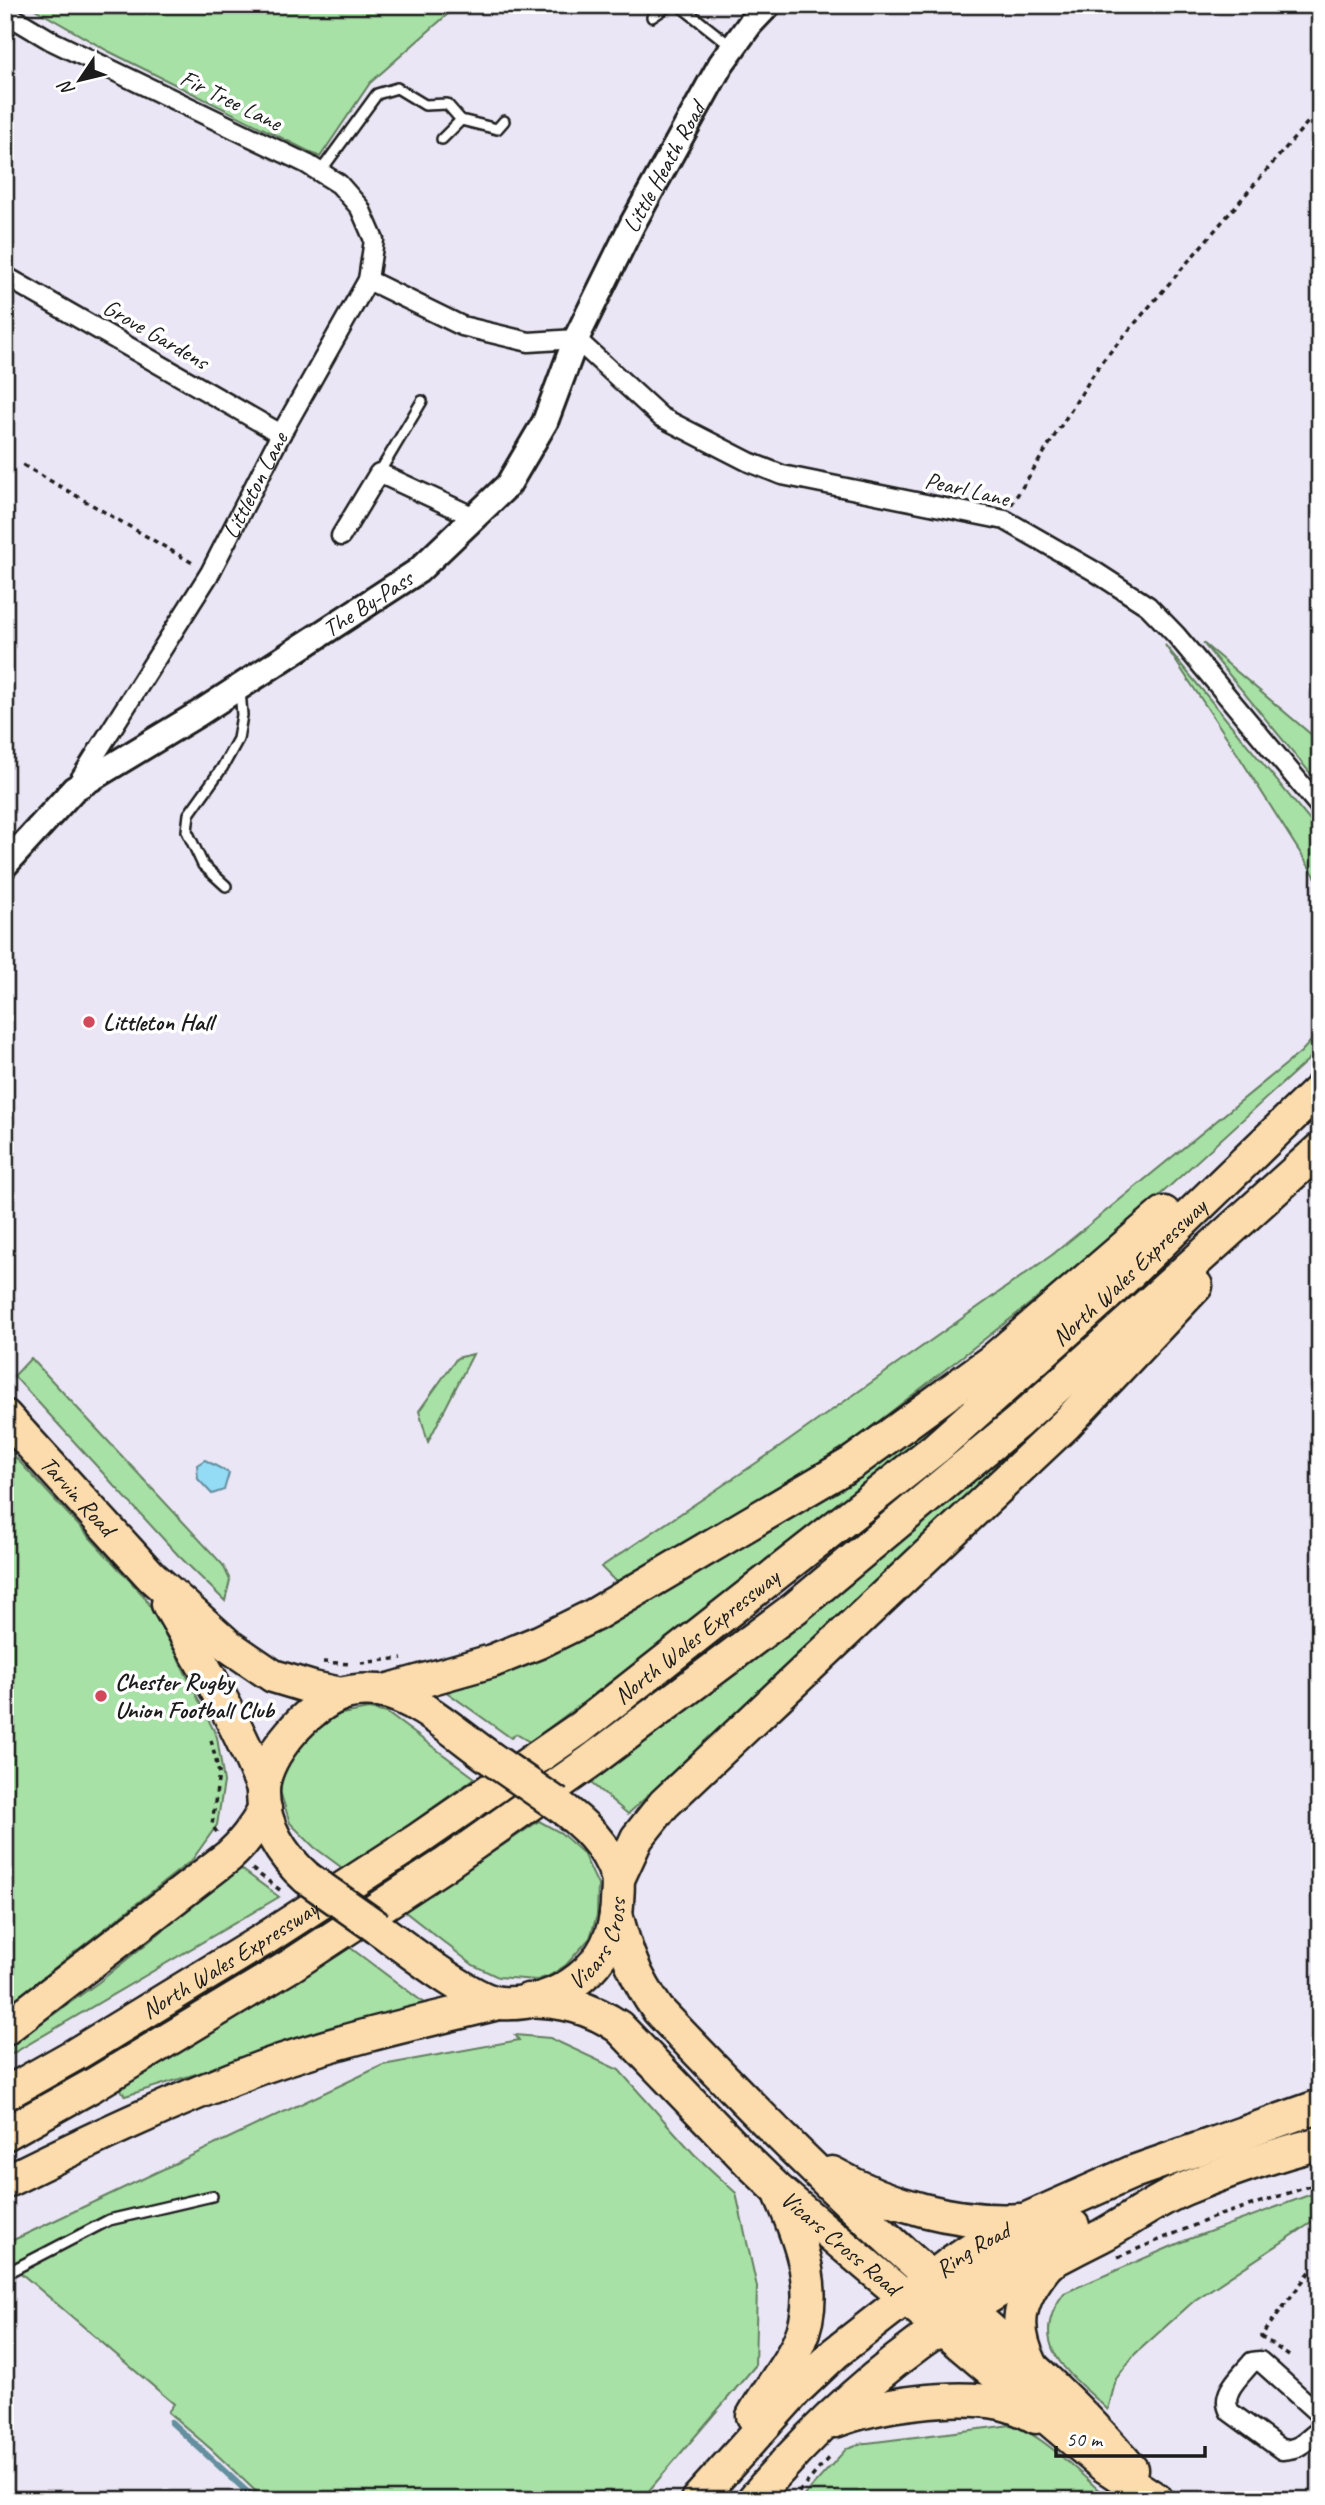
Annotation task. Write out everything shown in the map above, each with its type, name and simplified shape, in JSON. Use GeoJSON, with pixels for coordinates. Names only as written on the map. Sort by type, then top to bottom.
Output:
{"type":"FeatureCollection","features":[{"type":"Feature","properties":{"kind":"highway"},"geometry":{"type":"LineString","coordinates":[[382,1692],[492,1661],[539,1642],[594,1615],[852,1462],[993,1360],[1210,1174],[1316,1093]]}},
{"type":"Feature","properties":{"kind":"highway","name":"North Wales Expressway"},"geometry":{"type":"LineString","coordinates":[[5,2094],[263,1940],[419,1839],[580,1728],[936,1448],[1107,1295],[1316,1093]]}},
{"type":"Feature","properties":{"kind":"highway"},"geometry":{"type":"LineString","coordinates":[[618,1879],[637,1838],[664,1804],[1066,1424],[1222,1259],[1318,1150]]}},
{"type":"Feature","properties":{"kind":"highway","name":"North Wales Expressway"},"geometry":{"type":"LineString","coordinates":[[5,2134],[93,2085],[290,1966],[444,1865],[591,1761],[773,1625],[1018,1422],[1318,1150]]}},
{"type":"Feature","properties":{"kind":"highway","name":"Tarvin Road"},"geometry":{"type":"LineString","coordinates":[[5,1416],[151,1576]]}},
{"type":"Feature","properties":{"kind":"highway"},"geometry":{"type":"LineString","coordinates":[[151,1576],[250,1663],[285,1680],[341,1694]]}},
{"type":"Feature","properties":{"kind":"highway"},"geometry":{"type":"LineString","coordinates":[[151,1576],[223,1698],[264,1798],[270,1829],[285,1856],[307,1878],[463,1987],[480,1997],[514,2002]]}},
{"type":"Feature","properties":{"kind":"highway","name":"Vicars Cross"},"geometry":{"type":"LineString","coordinates":[[5,2029],[242,1844],[264,1798],[268,1769],[289,1734],[320,1706],[341,1694],[360,1690],[382,1692],[425,1712],[587,1827],[600,1842],[618,1879],[616,1914],[607,1945],[584,1975],[554,1994],[342,2042],[266,2066],[126,2123],[5,2182]]}},
{"type":"Feature","properties":{"kind":"highway","name":"Vicars Cross Road"},"geometry":{"type":"LineString","coordinates":[[616,1914],[628,1958],[641,1987],[658,2010],[784,2142],[938,2284],[1032,2365],[1100,2431],[1156,2499]]}},
{"type":"Feature","properties":{"kind":"highway","name":"Vicars Cross Road"},"geometry":{"type":"LineString","coordinates":[[514,2002],[552,2001],[575,2005],[604,2017],[619,2027],[778,2190],[1103,2465],[1156,2499]]}},
{"type":"Feature","properties":{"kind":"highway","name":"Ring Road"},"geometry":{"type":"LineString","coordinates":[[753,2500],[779,2469],[828,2439],[925,2314],[938,2284],[977,2245],[1027,2219],[1133,2172],[1320,2106]]}},
{"type":"Feature","properties":{"kind":"highway"},"geometry":{"type":"LineString","coordinates":[[784,2142],[847,2182],[902,2204],[983,2220],[1027,2219]]}},
{"type":"Feature","properties":{"kind":"highway","name":"Ring Road"},"geometry":{"type":"LineString","coordinates":[[968,2310],[1050,2261],[1182,2189],[1320,2143]]}},
{"type":"Feature","properties":{"kind":"highway"},"geometry":{"type":"LineString","coordinates":[[938,2284],[1087,2219],[1182,2189]]}},
{"type":"Feature","properties":{"kind":"highway"},"geometry":{"type":"LineString","coordinates":[[705,2490],[790,2358],[805,2325],[807,2271],[792,2222],[778,2190]]}},
{"type":"Feature","properties":{"kind":"highway"},"geometry":{"type":"LineString","coordinates":[[1032,2365],[1020,2336],[1022,2309],[1034,2280],[1050,2261]]}},
{"type":"Feature","properties":{"kind":"highway"},"geometry":{"type":"LineString","coordinates":[[925,2314],[968,2310]]}},
{"type":"Feature","properties":{"kind":"highway","name":"Ring Road"},"geometry":{"type":"LineString","coordinates":[[705,2490],[796,2390],[835,2353],[925,2314]]}},
{"type":"Feature","properties":{"kind":"highway"},"geometry":{"type":"LineString","coordinates":[[828,2439],[872,2409],[938,2401],[984,2401],[1021,2409],[1063,2430]]}},
{"type":"Feature","properties":{"kind":"street","name":"Little Heath Road"},"geometry":{"type":"LineString","coordinates":[[576,339],[633,223],[732,47],[768,5]]}},
{"type":"Feature","properties":{"kind":"street","name":"Fir Tree Lane"},"geometry":{"type":"LineString","coordinates":[[5,13],[52,41],[320,172],[339,184],[360,208],[374,240],[368,280]]}},
{"type":"Feature","properties":{"kind":"street","name":"Grove Gardens"},"geometry":{"type":"LineString","coordinates":[[5,276],[281,434]]}},
{"type":"Feature","properties":{"kind":"street"},"geometry":{"type":"LineString","coordinates":[[368,280],[463,326],[528,342],[576,339]]}},
{"type":"Feature","properties":{"kind":"street","name":"Littleton Lane"},"geometry":{"type":"LineString","coordinates":[[5,865],[74,789],[209,573],[281,434],[368,280]]}},
{"type":"Feature","properties":{"kind":"street","name":"The By-Pass"},"geometry":{"type":"LineString","coordinates":[[74,789],[240,687],[418,571],[508,485],[545,422],[576,339]]}},
{"type":"Feature","properties":{"kind":"street","name":"Pearl Lane"},"geometry":{"type":"LineString","coordinates":[[576,339],[661,417],[749,463],[782,475],[1005,520],[1094,571],[1148,606],[1177,635],[1320,807]]}},
{"type":"Feature","properties":{"kind":"street"},"geometry":{"type":"LineString","coordinates":[[341,536],[379,473],[474,517]]}},
{"type":"Feature","properties":{"kind":"street"},"geometry":{"type":"LineString","coordinates":[[1320,2416],[1260,2361],[1252,2362],[1231,2388],[1227,2398],[1230,2412],[1282,2450],[1306,2443],[1320,2430]]}},
{"type":"Feature","properties":{"kind":"lane"},"geometry":{"type":"LineString","coordinates":[[652,17],[670,5]]}},
{"type":"Feature","properties":{"kind":"lane"},"geometry":{"type":"LineString","coordinates":[[679,5],[732,47]]}},
{"type":"Feature","properties":{"kind":"lane"},"geometry":{"type":"LineString","coordinates":[[320,172],[377,94],[397,88],[425,105],[447,104],[461,120],[497,129],[504,121]]}},
{"type":"Feature","properties":{"kind":"lane"},"geometry":{"type":"LineString","coordinates":[[442,139],[461,120]]}},
{"type":"Feature","properties":{"kind":"lane"},"geometry":{"type":"LineString","coordinates":[[379,473],[422,401]]}},
{"type":"Feature","properties":{"kind":"lane"},"geometry":{"type":"LineString","coordinates":[[226,886],[203,865],[187,831],[189,814],[222,768],[238,739],[242,715],[240,687]]}},
{"type":"Feature","properties":{"kind":"lane"},"geometry":{"type":"LineString","coordinates":[[5,2274],[109,2220],[212,2196]]}},
{"type":"Feature","properties":{"kind":"path"},"geometry":{"type":"LineString","coordinates":[[1005,520],[1013,499],[1100,364],[1320,108]]}},
{"type":"Feature","properties":{"kind":"path"},"geometry":{"type":"LineString","coordinates":[[23,465],[209,573]]}},
{"type":"Feature","properties":{"kind":"path"},"geometry":{"type":"LineString","coordinates":[[1118,2258],[1217,2216],[1320,2183]]}},
{"type":"Feature","properties":{"kind":"path"},"geometry":{"type":"LineString","coordinates":[[1289,2356],[1261,2336],[1312,2269]]}},
{"type":"Feature","properties":{"kind":"path"},"geometry":{"type":"LineString","coordinates":[[792,2500],[828,2439]]}},
{"type":"Feature","properties":{"kind":"green space"},"geometry":{"type":"Polygon","coordinates":[[[28,5],[458,5],[370,83],[320,157],[108,51],[28,5]]]}},
{"type":"Feature","properties":{"kind":"green space"},"geometry":{"type":"Polygon","coordinates":[[[1203,643],[1320,742],[1320,785],[1203,643]]]}},
{"type":"Feature","properties":{"kind":"green space"},"geometry":{"type":"Polygon","coordinates":[[[1165,645],[1320,833],[1320,884],[1228,739],[1165,645]]]}},
{"type":"Feature","properties":{"kind":"green space"},"geometry":{"type":"Polygon","coordinates":[[[1320,1031],[1320,1049],[1103,1247],[856,1439],[707,1532],[616,1582],[601,1567],[777,1449],[1052,1255],[1301,1052],[1320,1031]]]}},
{"type":"Feature","properties":{"kind":"green space"},"geometry":{"type":"Polygon","coordinates":[[[1022,1345],[946,1423],[730,1593],[530,1742],[516,1734],[511,1738],[441,1688],[604,1629],[788,1518],[1022,1345]]]}},
{"type":"Feature","properties":{"kind":"green space"},"geometry":{"type":"Polygon","coordinates":[[[473,1354],[428,1442],[419,1411],[457,1358],[473,1354]]]}},
{"type":"Feature","properties":{"kind":"green space"},"geometry":{"type":"Polygon","coordinates":[[[31,1358],[223,1565],[230,1580],[225,1601],[178,1555],[14,1376],[31,1358]]]}},
{"type":"Feature","properties":{"kind":"green space"},"geometry":{"type":"Polygon","coordinates":[[[1047,1412],[1055,1421],[628,1814],[591,1783],[774,1644],[950,1498],[1047,1412]]]}},
{"type":"Feature","properties":{"kind":"green space","name":"Chester Rugby Union Football Club"},"geometry":{"type":"Polygon","coordinates":[[[5,1446],[144,1596],[217,1737],[224,1782],[217,1825],[192,1860],[5,2007],[5,1446]]]}},
{"type":"Feature","properties":{"kind":"green space"},"geometry":{"type":"Polygon","coordinates":[[[369,1709],[387,1713],[475,1778],[345,1870],[314,1847],[290,1823],[280,1791],[281,1778],[291,1754],[322,1723],[336,1715],[369,1709]]]}},
{"type":"Feature","properties":{"kind":"green space"},"geometry":{"type":"Polygon","coordinates":[[[539,1821],[561,1833],[583,1853],[598,1885],[597,1915],[590,1938],[566,1965],[537,1980],[498,1977],[473,1965],[404,1911],[539,1821]]]}},
{"type":"Feature","properties":{"kind":"green space"},"geometry":{"type":"Polygon","coordinates":[[[240,1868],[279,1897],[5,2058],[5,2049],[99,1982],[240,1868]]]}},
{"type":"Feature","properties":{"kind":"green space"},"geometry":{"type":"Polygon","coordinates":[[[348,1946],[424,2003],[125,2096],[119,2086],[348,1946]]]}},
{"type":"Feature","properties":{"kind":"green space"},"geometry":{"type":"Polygon","coordinates":[[[515,2035],[550,2038],[619,2070],[694,2154],[736,2193],[757,2287],[755,2366],[641,2500],[265,2500],[168,2412],[174,2404],[16,2269],[5,2256],[5,2244],[383,2065],[519,2040],[515,2035]]]}},
{"type":"Feature","properties":{"kind":"green space"},"geometry":{"type":"Polygon","coordinates":[[[1320,2191],[1320,2217],[1195,2300],[1135,2354],[1116,2379],[1108,2410],[1068,2372],[1058,2358],[1051,2344],[1049,2329],[1053,2312],[1064,2293],[1184,2241],[1320,2191]]]}},
{"type":"Feature","properties":{"kind":"green space"},"geometry":{"type":"Polygon","coordinates":[[[1011,2425],[1049,2446],[1110,2500],[800,2500],[847,2448],[859,2444],[1011,2425]]]}},
{"type":"Feature","properties":{"kind":"water"},"geometry":{"type":"Polygon","coordinates":[[[205,1460],[229,1473],[224,1490],[212,1494],[198,1479],[197,1465],[205,1460]]]}},
{"type":"Feature","properties":{"kind":"waterway"},"geometry":{"type":"LineString","coordinates":[[171,2422],[256,2500]]}},
{"type":"Feature","properties":{"kind":"place","name":"Littleton Hall"},"geometry":{"type":"Point","coordinates":[89,1022]}},
{"type":"Feature","properties":{"kind":"place","name":"Chester Rugby Union Football Club"},"geometry":{"type":"Point","coordinates":[101,1696]}}]}
